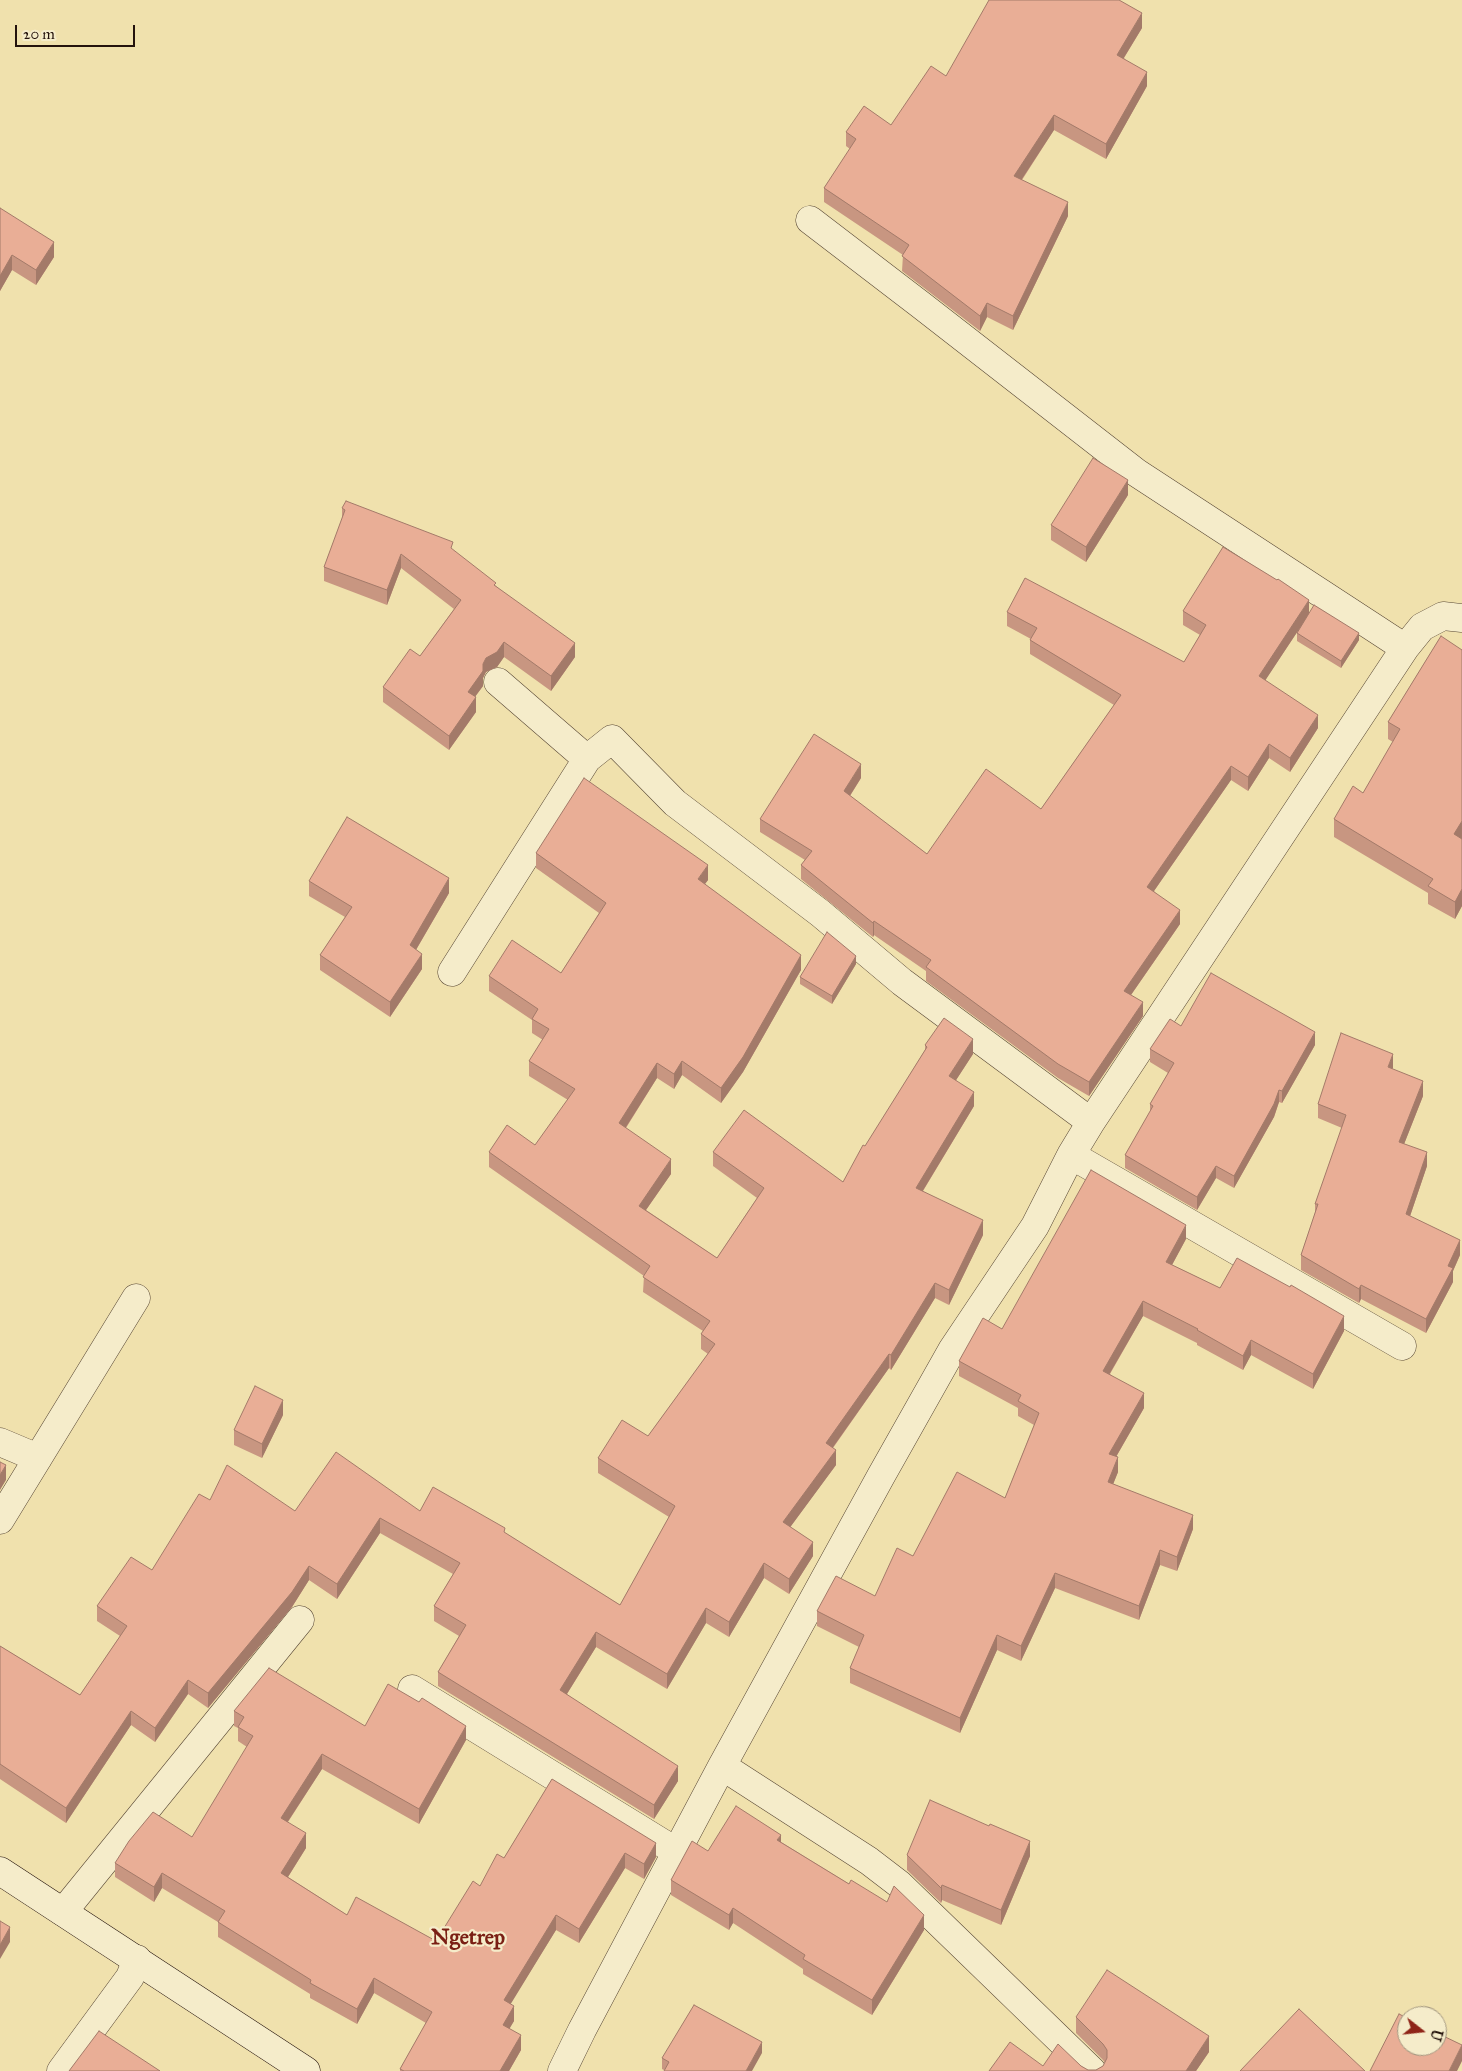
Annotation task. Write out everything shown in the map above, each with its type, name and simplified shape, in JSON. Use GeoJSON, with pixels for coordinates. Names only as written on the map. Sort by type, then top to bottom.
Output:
{"type":"FeatureCollection","features":[{"type":"Feature","properties":{"kind":"street"},"geometry":{"type":"LineString","coordinates":[[810,220],[1137,473],[1405,648]]}},
{"type":"Feature","properties":{"kind":"street"},"geometry":{"type":"LineString","coordinates":[[562,2071],[722,1766],[952,1350],[1035,1226],[1071,1155],[1091,1122],[1405,648],[1422,627],[1443,616],[1462,618]]}},
{"type":"Feature","properties":{"kind":"street"},"geometry":{"type":"LineString","coordinates":[[498,682],[587,759]]}},
{"type":"Feature","properties":{"kind":"street"},"geometry":{"type":"LineString","coordinates":[[452,972],[587,759],[612,739],[675,803],[820,914],[902,982],[1091,1122]]}},
{"type":"Feature","properties":{"kind":"street"},"geometry":{"type":"LineString","coordinates":[[1071,1155],[1402,1346]]}},
{"type":"Feature","properties":{"kind":"street"},"geometry":{"type":"LineString","coordinates":[[0,1520],[136,1298]]}},
{"type":"Feature","properties":{"kind":"street"},"geometry":{"type":"LineString","coordinates":[[0,1442],[38,1458]]}},
{"type":"Feature","properties":{"kind":"street"},"geometry":{"type":"LineString","coordinates":[[63,1912],[300,1620]]}},
{"type":"Feature","properties":{"kind":"street"},"geometry":{"type":"LineString","coordinates":[[412,1689],[677,1852]]}},
{"type":"Feature","properties":{"kind":"street"},"geometry":{"type":"LineString","coordinates":[[722,1766],[869,1861],[899,1884],[1092,2071]]}},
{"type":"Feature","properties":{"kind":"street"},"geometry":{"type":"LineString","coordinates":[[0,1871],[306,2071]]}},
{"type":"Feature","properties":{"kind":"street"},"geometry":{"type":"LineString","coordinates":[[61,2071],[130,1977],[137,1959]]}},
{"type":"Feature","properties":{"kind":"building"},"geometry":{"type":"Polygon","coordinates":[[[989,0],[1119,0],[1142,13],[1117,55],[1147,72],[1106,144],[1054,115],[1014,176],[1068,202],[1013,316],[987,303],[980,316],[902,256],[909,245],[824,188],[856,139],[846,132],[864,106],[891,125],[931,66],[946,76],[989,0]]]}},
{"type":"Feature","properties":{"kind":"building"},"geometry":{"type":"Polygon","coordinates":[[[0,208],[54,242],[36,270],[12,255],[0,276],[0,208]]]}},
{"type":"Feature","properties":{"kind":"building"},"geometry":{"type":"Polygon","coordinates":[[[1093,458],[1128,480],[1086,547],[1051,525],[1093,458]]]}},
{"type":"Feature","properties":{"kind":"building"},"geometry":{"type":"Polygon","coordinates":[[[346,501],[453,542],[451,548],[496,583],[494,585],[575,643],[551,676],[504,642],[497,652],[486,658],[483,664],[483,671],[468,692],[476,697],[449,736],[383,687],[410,649],[420,656],[461,600],[401,554],[387,590],[324,567],[345,510],[342,508],[346,501]]]}},
{"type":"Feature","properties":{"kind":"building"},"geometry":{"type":"Polygon","coordinates":[[[1223,547],[1278,579],[1309,600],[1259,676],[1318,715],[1290,758],[1269,744],[1248,777],[1231,766],[1147,887],[1180,910],[1124,991],[1143,1002],[1089,1082],[1058,1064],[926,967],[931,960],[874,921],[873,923],[801,865],[812,851],[760,819],[814,734],[861,764],[844,791],[927,854],[986,769],[1041,809],[1121,695],[1030,640],[1037,628],[1007,612],[1025,578],[1184,662],[1206,625],[1183,611],[1223,547]]]}},
{"type":"Feature","properties":{"kind":"building"},"geometry":{"type":"Polygon","coordinates":[[[1314,605],[1359,633],[1341,661],[1297,633],[1314,605]]]}},
{"type":"Feature","properties":{"kind":"building"},"geometry":{"type":"Polygon","coordinates":[[[1441,636],[1462,650],[1462,821],[1454,834],[1462,839],[1462,889],[1455,902],[1428,886],[1433,879],[1334,819],[1353,786],[1363,793],[1400,729],[1388,722],[1441,636]]]}},
{"type":"Feature","properties":{"kind":"building"},"geometry":{"type":"Polygon","coordinates":[[[584,778],[708,865],[698,879],[801,955],[743,1057],[721,1088],[682,1061],[674,1074],[657,1063],[619,1123],[671,1159],[639,1206],[717,1258],[764,1188],[713,1152],[744,1110],[843,1182],[863,1145],[865,1146],[927,1047],[925,1045],[944,1018],[973,1039],[949,1076],[974,1092],[916,1188],[983,1220],[949,1290],[935,1283],[891,1355],[889,1354],[826,1443],[836,1450],[783,1522],[813,1542],[789,1579],[764,1563],[729,1622],[706,1608],[667,1674],[596,1632],[560,1690],[678,1766],[654,1805],[438,1672],[466,1625],[434,1606],[460,1563],[380,1518],[337,1584],[309,1566],[292,1592],[208,1693],[188,1680],[155,1728],[131,1711],[66,1808],[0,1764],[0,1646],[80,1695],[127,1626],[97,1606],[131,1557],[152,1570],[199,1494],[210,1500],[227,1465],[295,1511],[336,1452],[420,1511],[433,1487],[505,1528],[504,1532],[620,1605],[675,1506],[598,1458],[622,1420],[648,1436],[715,1344],[701,1334],[710,1321],[643,1277],[650,1266],[489,1152],[507,1125],[535,1145],[575,1089],[529,1061],[549,1029],[532,1019],[538,1009],[489,976],[512,940],[561,973],[606,903],[536,853],[584,778]]]}},
{"type":"Feature","properties":{"kind":"building"},"geometry":{"type":"Polygon","coordinates":[[[347,817],[449,878],[410,945],[422,954],[390,1002],[320,955],[352,907],[309,881],[347,817]]]}},
{"type":"Feature","properties":{"kind":"building"},"geometry":{"type":"Polygon","coordinates":[[[827,932],[856,956],[832,996],[800,977],[827,932]]]}},
{"type":"Feature","properties":{"kind":"building"},"geometry":{"type":"Polygon","coordinates":[[[1211,973],[1315,1032],[1282,1091],[1279,1090],[1274,1104],[1234,1176],[1216,1166],[1197,1197],[1125,1155],[1153,1106],[1150,1104],[1174,1063],[1150,1049],[1170,1019],[1181,1026],[1211,973]]]}},
{"type":"Feature","properties":{"kind":"building"},"geometry":{"type":"Polygon","coordinates":[[[1341,1033],[1393,1054],[1388,1067],[1423,1081],[1399,1142],[1427,1152],[1406,1214],[1460,1240],[1448,1266],[1453,1268],[1426,1319],[1361,1285],[1359,1289],[1301,1255],[1318,1204],[1315,1204],[1346,1115],[1318,1104],[1341,1033]]]}},
{"type":"Feature","properties":{"kind":"building"},"geometry":{"type":"Polygon","coordinates":[[[1091,1170],[1186,1225],[1166,1262],[1220,1288],[1237,1258],[1290,1287],[1291,1285],[1344,1316],[1313,1374],[1251,1340],[1243,1356],[1198,1329],[1143,1301],[1103,1371],[1144,1393],[1109,1454],[1118,1457],[1108,1482],[1193,1515],[1177,1557],[1160,1550],[1139,1606],[1055,1573],[1021,1646],[997,1635],[960,1718],[850,1668],[864,1635],[817,1611],[836,1576],[875,1596],[897,1548],[913,1556],[957,1472],[1005,1498],[1039,1413],[1018,1401],[1021,1395],[959,1361],[983,1318],[1002,1329],[1091,1170]]]}},
{"type":"Feature","properties":{"kind":"building"},"geometry":{"type":"Polygon","coordinates":[[[255,1386],[283,1400],[262,1444],[234,1430],[255,1386]]]}},
{"type":"Feature","properties":{"kind":"building"},"geometry":{"type":"Polygon","coordinates":[[[0,1462],[6,1465],[0,1475],[0,1462]]]}},
{"type":"Feature","properties":{"kind":"building"},"geometry":{"type":"Polygon","coordinates":[[[269,1668],[365,1726],[388,1684],[419,1702],[422,1698],[466,1726],[419,1809],[322,1754],[281,1818],[306,1833],[281,1873],[347,1915],[356,1897],[436,1941],[473,1881],[480,1886],[497,1854],[504,1858],[552,1779],[656,1843],[644,1864],[625,1853],[579,1929],[556,1915],[504,2000],[514,2006],[503,2025],[521,2035],[500,2071],[404,2071],[400,2069],[432,2012],[374,1978],[357,2009],[310,1983],[311,1980],[218,1922],[225,1911],[162,1873],[154,1887],[115,1863],[129,1841],[153,1812],[192,1837],[253,1736],[238,1727],[244,1717],[234,1711],[269,1668]]]}},
{"type":"Feature","properties":{"kind":"building"},"geometry":{"type":"Polygon","coordinates":[[[930,1800],[989,1826],[990,1824],[1030,1841],[1001,1910],[942,1885],[941,1888],[907,1855],[930,1800]]]}},
{"type":"Feature","properties":{"kind":"building"},"geometry":{"type":"Polygon","coordinates":[[[736,1806],[781,1835],[777,1840],[849,1884],[851,1880],[887,1902],[894,1886],[924,1915],[872,2000],[803,1959],[805,1955],[733,1908],[729,1915],[671,1880],[692,1841],[708,1851],[736,1806]]]}},
{"type":"Feature","properties":{"kind":"building"},"geometry":{"type":"Polygon","coordinates":[[[0,1921],[10,1927],[0,1945],[0,1921]]]}},
{"type":"Feature","properties":{"kind":"building"},"geometry":{"type":"Polygon","coordinates":[[[1107,1970],[1209,2036],[1186,2071],[989,2071],[1010,2042],[1043,2066],[1058,2044],[1081,2066],[1088,2070],[1096,2070],[1103,2066],[1107,2058],[1107,2050],[1076,2017],[1107,1970]]]}},
{"type":"Feature","properties":{"kind":"building"},"geometry":{"type":"Polygon","coordinates":[[[694,2005],[762,2042],[746,2071],[664,2071],[669,2062],[662,2058],[694,2005]]]}},
{"type":"Feature","properties":{"kind":"building"},"geometry":{"type":"Polygon","coordinates":[[[1299,2009],[1365,2071],[1240,2071],[1299,2009]]]}},
{"type":"Feature","properties":{"kind":"building"},"geometry":{"type":"Polygon","coordinates":[[[1397,2018],[1397,2056],[1447,2056],[1447,2038],[1462,2045],[1449,2071],[1370,2071],[1397,2018]]]}},
{"type":"Feature","properties":{"kind":"building"},"geometry":{"type":"Polygon","coordinates":[[[99,2031],[160,2071],[69,2071],[99,2031]]]}},
{"type":"Feature","properties":{"kind":"district","name":"Ngetrep"},"geometry":{"type":"Point","coordinates":[468,1939]}}]}
